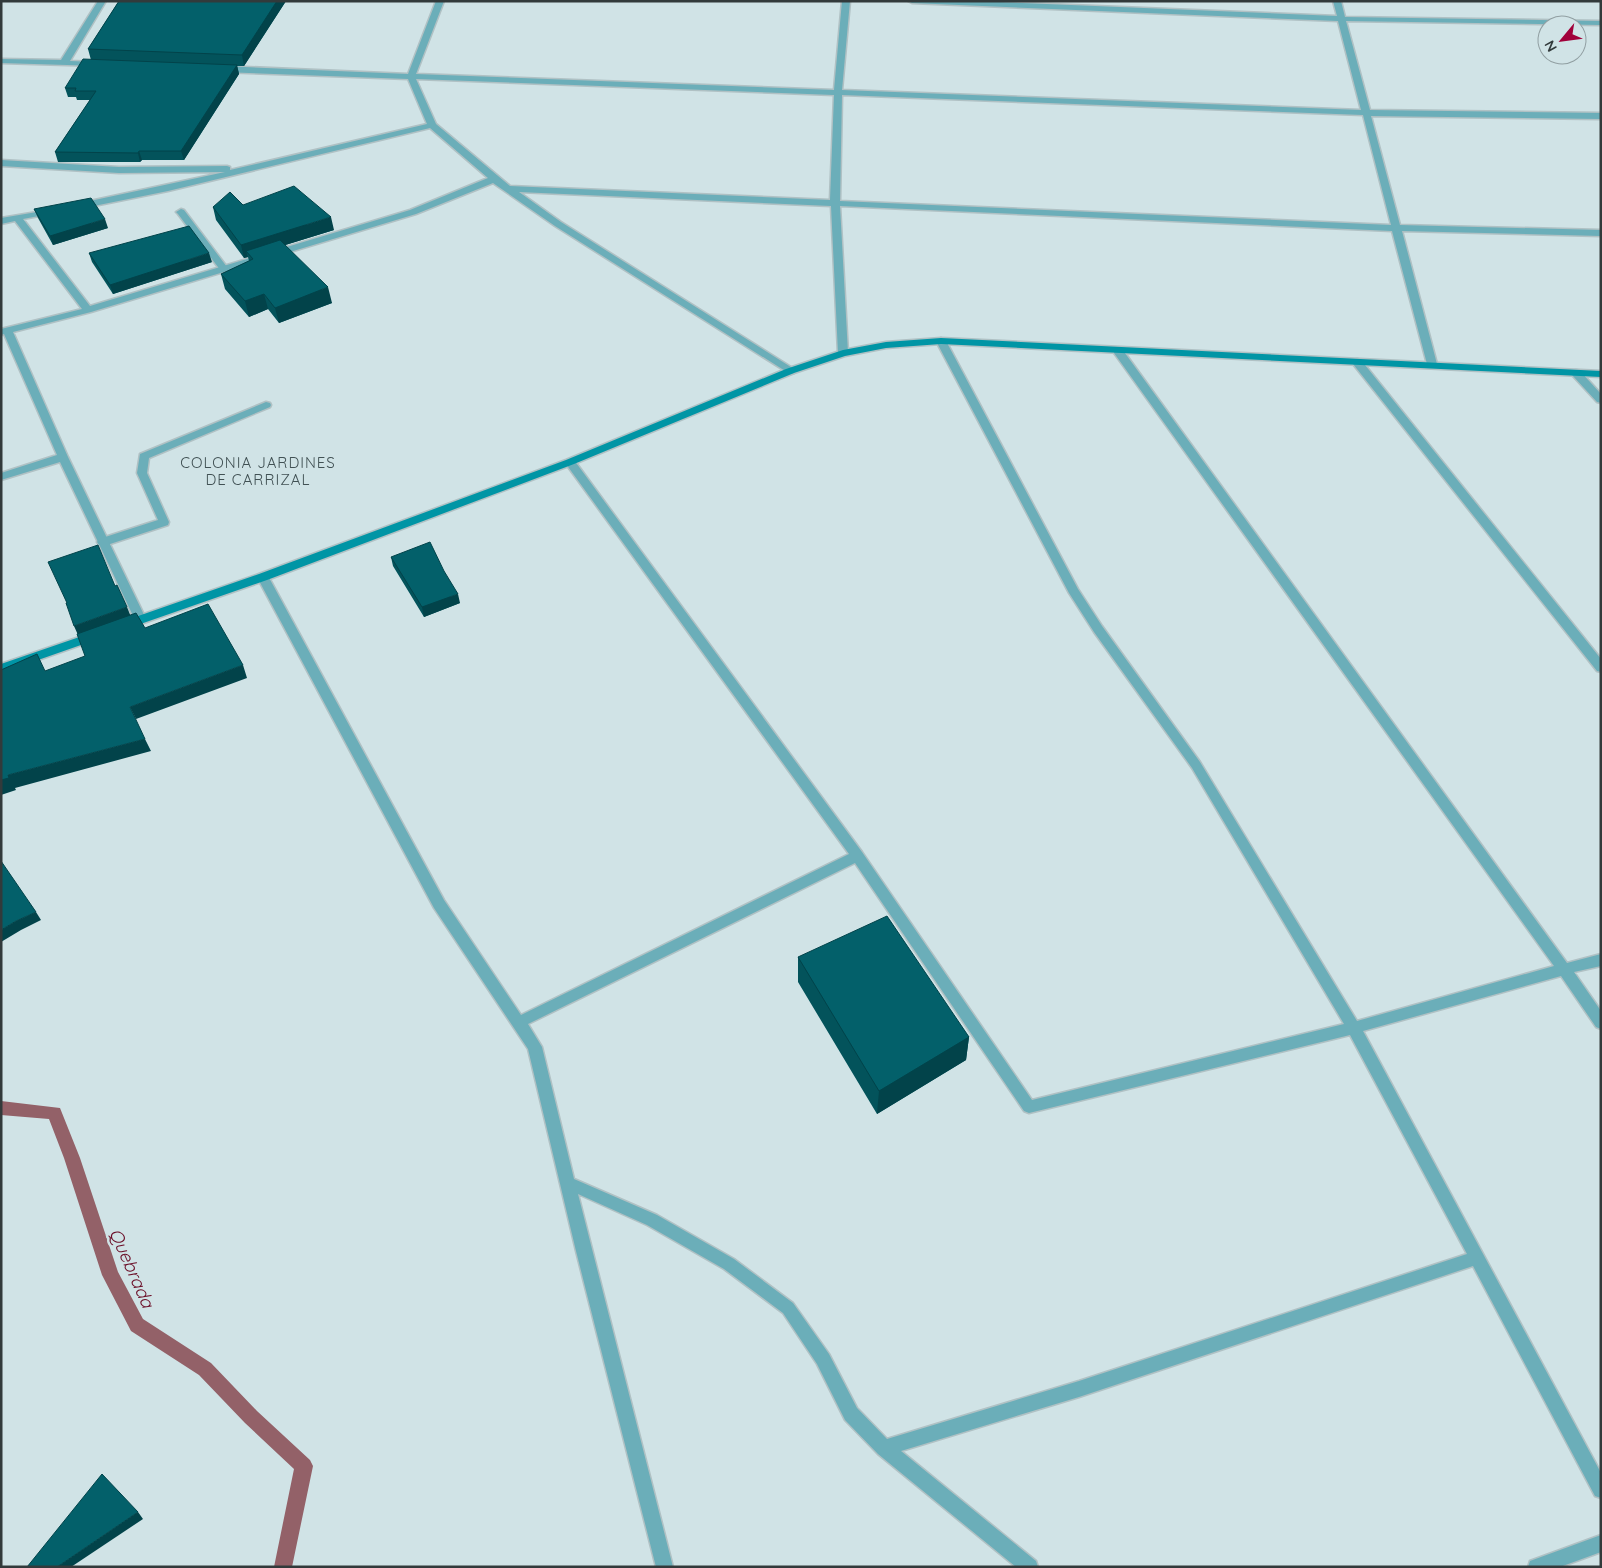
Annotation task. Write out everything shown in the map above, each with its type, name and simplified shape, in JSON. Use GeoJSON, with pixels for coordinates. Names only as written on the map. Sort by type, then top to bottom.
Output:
{"type":"FeatureCollection","features":[{"type":"Feature","properties":{"kind":"street"},"geometry":{"type":"LineString","coordinates":[[64,63],[102,1]]}},
{"type":"Feature","properties":{"kind":"street"},"geometry":{"type":"LineString","coordinates":[[440,1],[411,76],[432,124],[494,179],[558,224],[790,371]]}},
{"type":"Feature","properties":{"kind":"street"},"geometry":{"type":"LineString","coordinates":[[843,353],[835,202],[838,92],[846,1]]}},
{"type":"Feature","properties":{"kind":"street"},"geometry":{"type":"LineString","coordinates":[[912,1],[1342,19],[1601,23]]}},
{"type":"Feature","properties":{"kind":"street"},"geometry":{"type":"LineString","coordinates":[[1337,1],[1432,364]]}},
{"type":"Feature","properties":{"kind":"street"},"geometry":{"type":"LineString","coordinates":[[1,61],[103,64]]}},
{"type":"Feature","properties":{"kind":"street"},"geometry":{"type":"LineString","coordinates":[[212,68],[1366,113],[1601,116]]}},
{"type":"Feature","properties":{"kind":"street"},"geometry":{"type":"LineString","coordinates":[[1,221],[249,169],[432,124]]}},
{"type":"Feature","properties":{"kind":"street"},"geometry":{"type":"LineString","coordinates":[[1,163],[119,170],[249,169]]}},
{"type":"Feature","properties":{"kind":"street"},"geometry":{"type":"LineString","coordinates":[[140,619],[5,331],[88,310],[413,212],[494,179]]}},
{"type":"Feature","properties":{"kind":"street"},"geometry":{"type":"LineString","coordinates":[[508,188],[1396,228],[1601,233]]}},
{"type":"Feature","properties":{"kind":"street"},"geometry":{"type":"LineString","coordinates":[[181,212],[224,269]]}},
{"type":"Feature","properties":{"kind":"street"},"geometry":{"type":"LineString","coordinates":[[18,218],[88,310]]}},
{"type":"Feature","properties":{"kind":"street"},"geometry":{"type":"LineString","coordinates":[[941,342],[1073,590],[1098,629],[1196,765],[1354,1028],[1601,1490]]}},
{"type":"Feature","properties":{"kind":"street"},"geometry":{"type":"LineString","coordinates":[[1,669],[263,577],[570,462],[790,371],[843,353],[886,345],[941,342],[1432,364],[1601,374]]}},
{"type":"Feature","properties":{"kind":"street"},"geometry":{"type":"LineString","coordinates":[[1118,351],[1601,1023]]}},
{"type":"Feature","properties":{"kind":"street"},"geometry":{"type":"LineString","coordinates":[[1357,362],[1601,668]]}},
{"type":"Feature","properties":{"kind":"street"},"geometry":{"type":"LineString","coordinates":[[1576,373],[1601,400]]}},
{"type":"Feature","properties":{"kind":"street"},"geometry":{"type":"LineString","coordinates":[[103,542],[164,522],[142,473],[144,456],[266,405]]}},
{"type":"Feature","properties":{"kind":"street"},"geometry":{"type":"LineString","coordinates":[[1,477],[63,457]]}},
{"type":"Feature","properties":{"kind":"street"},"geometry":{"type":"LineString","coordinates":[[570,462],[857,856],[1029,1107],[1354,1028],[1601,960]]}},
{"type":"Feature","properties":{"kind":"street"},"geometry":{"type":"LineString","coordinates":[[263,577],[439,904],[536,1047],[568,1183],[665,1567]]}},
{"type":"Feature","properties":{"kind":"street"},"geometry":{"type":"LineString","coordinates":[[519,1022],[857,856]]}},
{"type":"Feature","properties":{"kind":"street"},"geometry":{"type":"LineString","coordinates":[[568,1183],[652,1220],[721,1259],[788,1308],[823,1359],[852,1414],[884,1448],[1030,1567]]}},
{"type":"Feature","properties":{"kind":"street"},"geometry":{"type":"LineString","coordinates":[[884,1448],[1078,1389],[1476,1258]]}},
{"type":"Feature","properties":{"kind":"street"},"geometry":{"type":"LineString","coordinates":[[1536,1567],[1601,1543]]}},
{"type":"Feature","properties":{"kind":"building"},"geometry":{"type":"Polygon","coordinates":[[[119,1],[277,1],[242,55],[88,49],[119,1]]]}},
{"type":"Feature","properties":{"kind":"building"},"geometry":{"type":"Polygon","coordinates":[[[83,59],[237,65],[181,151],[139,151],[138,153],[55,152],[96,91],[75,91],[76,88],[65,88],[83,59]]]}},
{"type":"Feature","properties":{"kind":"building"},"geometry":{"type":"Polygon","coordinates":[[[294,186],[331,217],[241,245],[213,207],[230,192],[243,205],[294,186]]]}},
{"type":"Feature","properties":{"kind":"building"},"geometry":{"type":"Polygon","coordinates":[[[91,198],[105,219],[50,236],[34,209],[91,198]]]}},
{"type":"Feature","properties":{"kind":"building"},"geometry":{"type":"Polygon","coordinates":[[[189,226],[209,253],[110,285],[89,253],[189,226]]]}},
{"type":"Feature","properties":{"kind":"building"},"geometry":{"type":"Polygon","coordinates":[[[280,240],[328,287],[275,308],[264,294],[245,301],[221,274],[253,259],[246,251],[280,240]]]}},
{"type":"Feature","properties":{"kind":"building"},"geometry":{"type":"Polygon","coordinates":[[[430,542],[458,594],[422,607],[391,557],[430,542]]]}},
{"type":"Feature","properties":{"kind":"building"},"geometry":{"type":"Polygon","coordinates":[[[98,545],[115,586],[117,585],[127,607],[74,626],[67,603],[48,562],[98,545]]]}},
{"type":"Feature","properties":{"kind":"building"},"geometry":{"type":"Polygon","coordinates":[[[208,604],[243,665],[130,707],[145,739],[8,775],[9,778],[1,780],[1,670],[37,654],[45,671],[85,656],[77,634],[136,613],[145,628],[208,604]]]}},
{"type":"Feature","properties":{"kind":"building"},"geometry":{"type":"Polygon","coordinates":[[[1,861],[36,912],[1,930],[1,861]]]}},
{"type":"Feature","properties":{"kind":"building"},"geometry":{"type":"Polygon","coordinates":[[[887,916],[969,1037],[879,1091],[798,957],[887,916]]]}},
{"type":"Feature","properties":{"kind":"building"},"geometry":{"type":"Polygon","coordinates":[[[102,1474],[138,1512],[57,1567],[27,1567],[102,1474]]]}},
{"type":"Feature","properties":{"kind":"waterway","name":"Quebrada"},"geometry":{"type":"LineString","coordinates":[[1,1108],[54,1113],[72,1158],[110,1275],[137,1325],[205,1369],[251,1417],[304,1466],[283,1567]]}},
{"type":"Feature","properties":{"kind":"district","name":"COLONIA JARDINES DE CARRIZAL"},"geometry":{"type":"Point","coordinates":[258,470]}}]}
